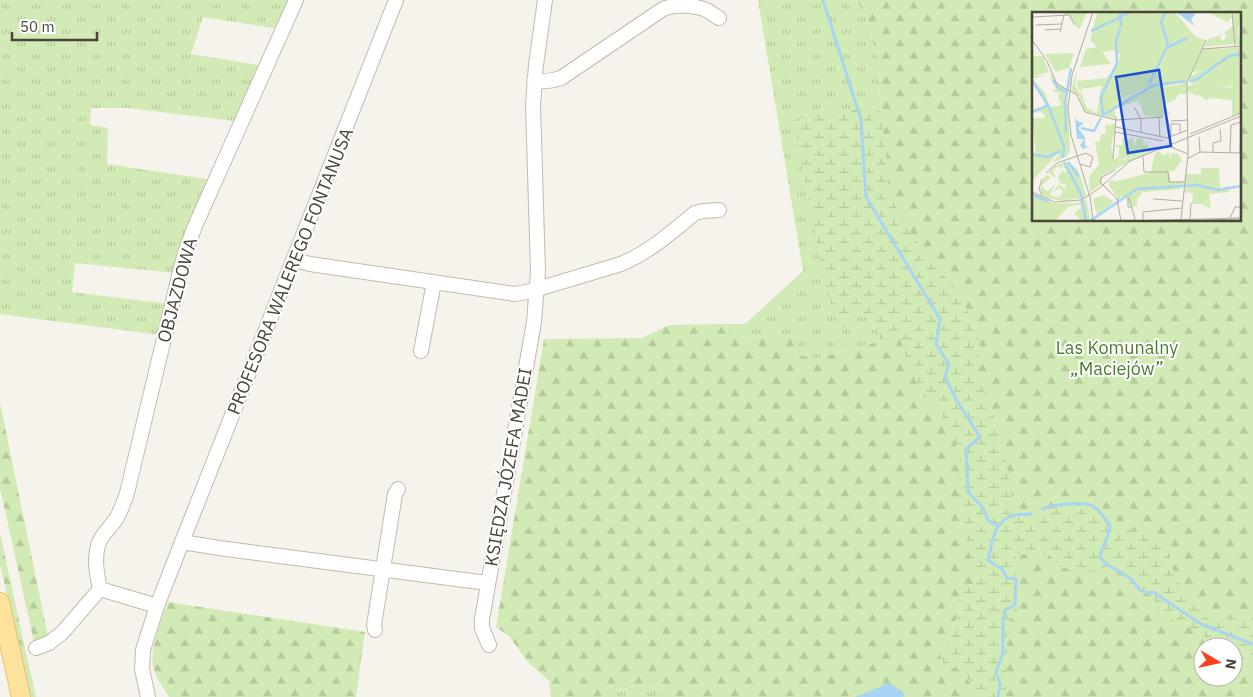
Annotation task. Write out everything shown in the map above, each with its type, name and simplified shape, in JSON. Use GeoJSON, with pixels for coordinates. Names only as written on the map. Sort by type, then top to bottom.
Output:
{"type":"FeatureCollection","features":[{"type":"Feature","properties":{"kind":"main road"},"geometry":{"type":"LineString","coordinates":[[0,602],[21,697]]}},
{"type":"Feature","properties":{"kind":"main road"},"geometry":{"type":"LineString","coordinates":[[0,655],[9,697]]}},
{"type":"Feature","properties":{"kind":"street","name":"OBJAZDOWA"},"geometry":{"type":"LineString","coordinates":[[100,589],[96,564],[98,545],[116,519],[127,493],[176,286],[188,244],[296,0]]}},
{"type":"Feature","properties":{"kind":"street","name":"PROFESORA WALEREGO FONTANUSA"},"geometry":{"type":"LineString","coordinates":[[148,697],[142,669],[145,639],[396,0]]}},
{"type":"Feature","properties":{"kind":"street","name":"KSIĘDZA JÓZEFA MADEI"},"geometry":{"type":"LineString","coordinates":[[489,645],[482,628],[482,619],[534,322],[538,288],[533,131],[534,81],[545,0]]}},
{"type":"Feature","properties":{"kind":"street"},"geometry":{"type":"LineString","coordinates":[[534,81],[545,82],[560,78],[669,6],[700,8],[709,11],[719,18]]}},
{"type":"Feature","properties":{"kind":"street"},"geometry":{"type":"LineString","coordinates":[[294,260],[310,264],[515,294],[606,269],[627,261],[650,249],[695,214],[703,211],[719,210]]}},
{"type":"Feature","properties":{"kind":"street"},"geometry":{"type":"LineString","coordinates":[[421,351],[434,282]]}},
{"type":"Feature","properties":{"kind":"street"},"geometry":{"type":"LineString","coordinates":[[375,630],[374,625],[395,494],[398,489]]}},
{"type":"Feature","properties":{"kind":"street"},"geometry":{"type":"LineString","coordinates":[[182,542],[487,583]]}},
{"type":"Feature","properties":{"kind":"street"},"geometry":{"type":"LineString","coordinates":[[36,648],[49,643],[62,633],[100,589],[157,606]]}},
{"type":"Feature","properties":{"kind":"green space"},"geometry":{"type":"Polygon","coordinates":[[[0,0],[289,0],[274,28],[203,17],[191,54],[258,65],[235,121],[127,108],[91,108],[90,125],[108,128],[107,164],[213,180],[176,273],[75,263],[72,292],[169,304],[160,335],[0,314],[0,0]]]}},
{"type":"Feature","properties":{"kind":"green space"},"geometry":{"type":"Polygon","coordinates":[[[758,0],[857,0],[865,17],[880,63],[878,104],[1209,620],[1253,618],[1253,663],[1243,658],[1243,637],[1193,637],[1193,642],[1007,625],[1006,697],[976,697],[976,689],[881,341],[815,359],[800,355],[781,336],[735,337],[723,324],[745,324],[803,271],[758,0]]]}},
{"type":"Feature","properties":{"kind":"green space","name":"Las Komunalny „Maciejów”"},"geometry":{"type":"Polygon","coordinates":[[[857,0],[1253,0],[1253,618],[1241,616],[1209,621],[1186,595],[1171,566],[1169,547],[1114,532],[1100,515],[1048,509],[1029,516],[1016,518],[1001,434],[976,375],[980,341],[959,291],[931,262],[910,232],[888,192],[886,148],[878,104],[880,63],[865,17],[857,0]]]}},
{"type":"Feature","properties":{"kind":"green space"},"geometry":{"type":"Polygon","coordinates":[[[878,104],[886,148],[888,192],[910,232],[931,262],[959,291],[980,341],[976,375],[1001,434],[1016,517],[1029,516],[1048,509],[1086,505],[1100,515],[1114,532],[1130,529],[1157,539],[1170,547],[1171,566],[1186,595],[1209,620],[1241,616],[1253,618],[1253,663],[1243,658],[1243,637],[1206,637],[1162,614],[1151,595],[1108,570],[1096,571],[1061,568],[1049,555],[1016,554],[1017,612],[1007,625],[1006,697],[976,697],[976,689],[958,668],[946,668],[939,653],[949,643],[957,614],[960,593],[974,584],[976,565],[968,552],[959,491],[960,462],[952,429],[917,384],[899,335],[885,336],[881,341],[874,323],[867,316],[856,315],[849,317],[847,327],[842,328],[834,314],[822,270],[793,120],[878,104]]]}},
{"type":"Feature","properties":{"kind":"green space"},"geometry":{"type":"Polygon","coordinates":[[[723,324],[735,337],[781,336],[797,340],[800,355],[815,359],[881,341],[885,336],[899,335],[917,384],[952,429],[960,462],[959,491],[968,552],[976,565],[974,584],[960,593],[957,614],[949,643],[946,668],[958,668],[976,689],[976,697],[678,697],[644,683],[618,691],[616,697],[551,697],[549,681],[527,661],[509,636],[496,627],[544,339],[642,338],[669,325],[723,324]]]}},
{"type":"Feature","properties":{"kind":"green space"},"geometry":{"type":"Polygon","coordinates":[[[0,403],[48,636],[34,642],[0,488],[0,403]]]}},
{"type":"Feature","properties":{"kind":"green space"},"geometry":{"type":"Polygon","coordinates":[[[0,533],[24,644],[18,645],[0,564],[0,533]]]}},
{"type":"Feature","properties":{"kind":"green space"},"geometry":{"type":"Polygon","coordinates":[[[1015,554],[1049,555],[1096,571],[1108,570],[1151,595],[1162,614],[1206,637],[1193,637],[1193,687],[1243,687],[1243,658],[1253,663],[1253,697],[1006,697],[1007,625],[1017,612],[1015,554]]]}},
{"type":"Feature","properties":{"kind":"green space"},"geometry":{"type":"Polygon","coordinates":[[[168,602],[365,632],[356,697],[169,697],[157,677],[153,663],[156,636],[168,602]]]}},
{"type":"Feature","properties":{"kind":"green space"},"geometry":{"type":"Polygon","coordinates":[[[24,644],[36,697],[30,697],[18,645],[24,644]]]}},
{"type":"Feature","properties":{"kind":"green space"},"geometry":{"type":"Polygon","coordinates":[[[644,683],[678,697],[616,697],[617,692],[644,683]]]}},
{"type":"Feature","properties":{"kind":"water"},"geometry":{"type":"Polygon","coordinates":[[[889,683],[904,693],[903,697],[855,697],[889,683]]]}},
{"type":"Feature","properties":{"kind":"waterway"},"geometry":{"type":"LineString","coordinates":[[823,0],[861,120],[866,197],[940,319],[936,344],[949,364],[945,377],[956,399],[980,437],[966,449],[968,492],[983,508],[988,520],[997,526]]}},
{"type":"Feature","properties":{"kind":"waterway"},"geometry":{"type":"LineString","coordinates":[[1043,509],[1055,505],[1075,503],[1093,506],[1101,513],[1110,526],[1100,557],[1105,563],[1131,579],[1140,590],[1146,593],[1153,592],[1201,624],[1253,644]]}},
{"type":"Feature","properties":{"kind":"waterway"},"geometry":{"type":"LineString","coordinates":[[998,697],[1000,684],[996,672],[1003,653],[1003,618],[1005,610],[1015,605],[1016,579],[1007,578],[1002,569],[988,560],[995,532],[1002,521],[1015,515],[1031,514]]}}]}
